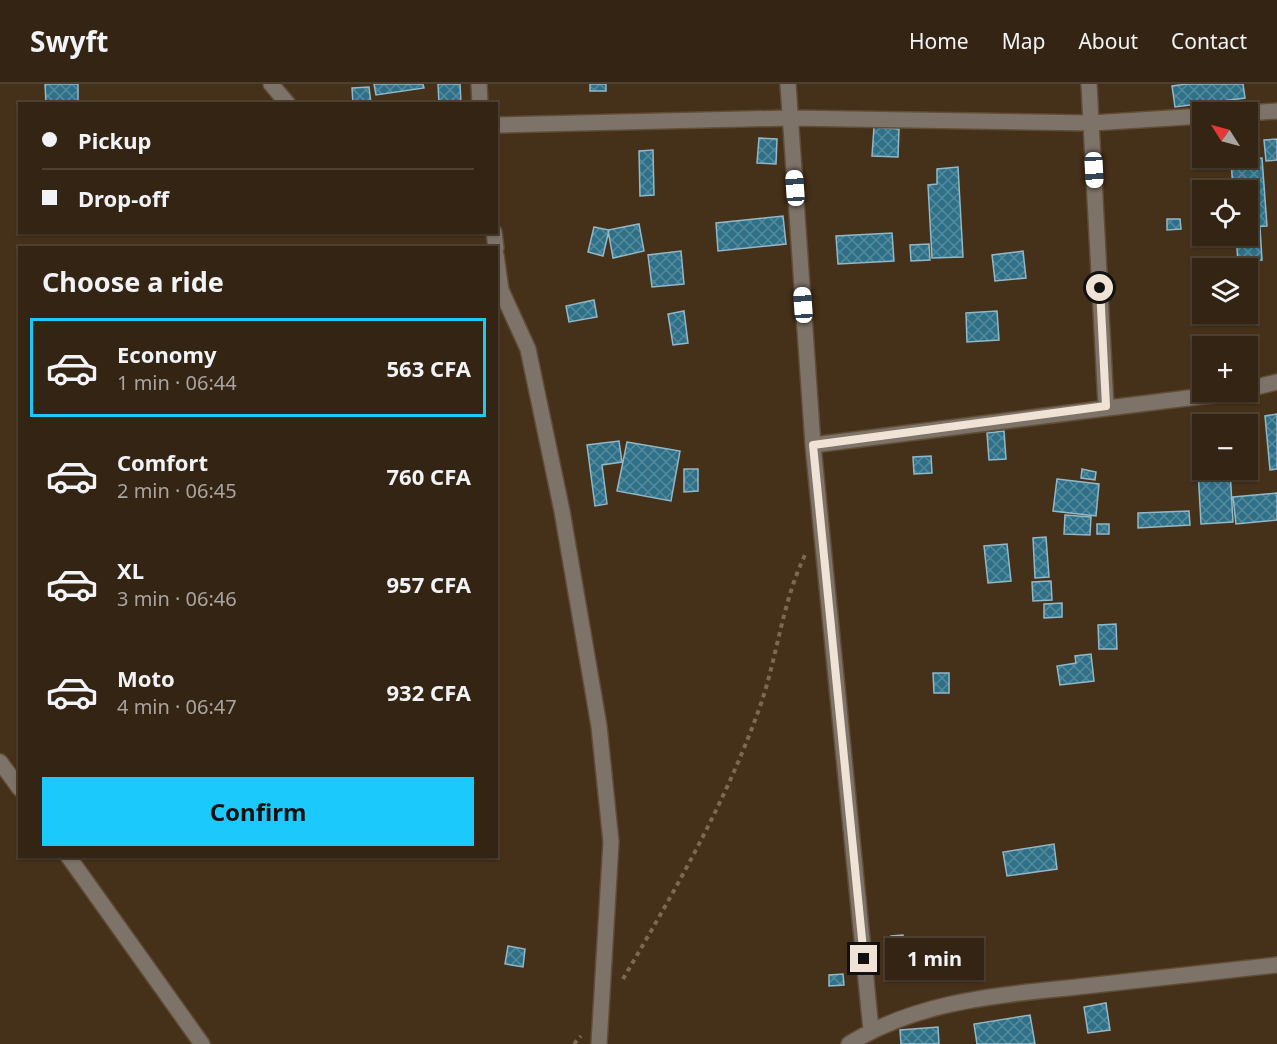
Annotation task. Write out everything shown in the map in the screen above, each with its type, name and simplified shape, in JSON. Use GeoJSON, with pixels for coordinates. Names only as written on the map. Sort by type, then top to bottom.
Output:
{"type":"FeatureCollection","features":[{"type":"Feature","properties":{"kind":"street"},"geometry":{"type":"LineString","coordinates":[[271,84],[286,102]]}},
{"type":"Feature","properties":{"kind":"street"},"geometry":{"type":"LineString","coordinates":[[478,84],[480,102]]}},
{"type":"Feature","properties":{"kind":"street"},"geometry":{"type":"LineString","coordinates":[[788,84],[813,445],[871,1030]]}},
{"type":"Feature","properties":{"kind":"street"},"geometry":{"type":"LineString","coordinates":[[1089,84],[1106,406]]}},
{"type":"Feature","properties":{"kind":"street"},"geometry":{"type":"LineString","coordinates":[[1258,112],[1277,111]]}},
{"type":"Feature","properties":{"kind":"street"},"geometry":{"type":"LineString","coordinates":[[498,125],[790,118],[1092,123],[1192,117]]}},
{"type":"Feature","properties":{"kind":"street"},"geometry":{"type":"LineString","coordinates":[[498,269],[501,290],[528,349],[562,511],[599,726],[611,842],[599,1044]]}},
{"type":"Feature","properties":{"kind":"street"},"geometry":{"type":"LineString","coordinates":[[1258,387],[1277,382]]}},
{"type":"Feature","properties":{"kind":"street"},"geometry":{"type":"LineString","coordinates":[[813,445],[1192,397]]}},
{"type":"Feature","properties":{"kind":"street"},"geometry":{"type":"LineString","coordinates":[[0,762],[18,786]]}},
{"type":"Feature","properties":{"kind":"street"},"geometry":{"type":"LineString","coordinates":[[69,858],[202,1044]]}},
{"type":"Feature","properties":{"kind":"street"},"geometry":{"type":"LineString","coordinates":[[849,1044],[871,1030],[927,1009],[977,999],[1277,965]]}},
{"type":"Feature","properties":{"kind":"path"},"geometry":{"type":"LineString","coordinates":[[620,984],[675,891],[746,745],[759,709],[801,562],[808,548],[821,533]]}},
{"type":"Feature","properties":{"kind":"path"},"geometry":{"type":"LineString","coordinates":[[574,1044],[602,1014]]}},
{"type":"Feature","properties":{"kind":"building"},"geometry":{"type":"Polygon","coordinates":[[[45,84],[78,84],[78,102],[46,102],[45,84]]]}},
{"type":"Feature","properties":{"kind":"building"},"geometry":{"type":"Polygon","coordinates":[[[374,84],[423,84],[424,88],[376,95],[374,84]]]}},
{"type":"Feature","properties":{"kind":"building"},"geometry":{"type":"Polygon","coordinates":[[[438,84],[460,84],[461,102],[439,102],[438,84]]]}},
{"type":"Feature","properties":{"kind":"building"},"geometry":{"type":"Polygon","coordinates":[[[590,84],[606,84],[606,91],[590,91],[590,84]]]}},
{"type":"Feature","properties":{"kind":"building"},"geometry":{"type":"Polygon","coordinates":[[[1243,84],[1245,98],[1192,102],[1192,105],[1175,107],[1172,86],[1243,84]]]}},
{"type":"Feature","properties":{"kind":"building"},"geometry":{"type":"Polygon","coordinates":[[[369,87],[371,102],[353,102],[352,88],[369,87]]]}},
{"type":"Feature","properties":{"kind":"building"},"geometry":{"type":"Polygon","coordinates":[[[874,127],[899,129],[898,157],[872,156],[874,127]]]}},
{"type":"Feature","properties":{"kind":"building"},"geometry":{"type":"Polygon","coordinates":[[[759,138],[777,139],[776,164],[757,163],[759,138]]]}},
{"type":"Feature","properties":{"kind":"building"},"geometry":{"type":"Polygon","coordinates":[[[1277,139],[1277,160],[1266,161],[1264,140],[1277,139]]]}},
{"type":"Feature","properties":{"kind":"building"},"geometry":{"type":"Polygon","coordinates":[[[653,150],[654,195],[640,196],[639,151],[653,150]]]}},
{"type":"Feature","properties":{"kind":"building"},"geometry":{"type":"Polygon","coordinates":[[[1258,158],[1262,158],[1267,226],[1258,226],[1258,180],[1232,180],[1232,168],[1258,168],[1258,158]]]}},
{"type":"Feature","properties":{"kind":"building"},"geometry":{"type":"Polygon","coordinates":[[[958,167],[963,257],[932,258],[928,185],[937,184],[937,169],[958,167]]]}},
{"type":"Feature","properties":{"kind":"building"},"geometry":{"type":"Polygon","coordinates":[[[783,216],[786,244],[718,251],[716,223],[783,216]]]}},
{"type":"Feature","properties":{"kind":"building"},"geometry":{"type":"Polygon","coordinates":[[[1167,219],[1180,219],[1181,229],[1167,230],[1167,219]]]}},
{"type":"Feature","properties":{"kind":"building"},"geometry":{"type":"Polygon","coordinates":[[[639,224],[644,251],[613,258],[608,230],[639,224]]]}},
{"type":"Feature","properties":{"kind":"building"},"geometry":{"type":"Polygon","coordinates":[[[594,227],[609,230],[603,256],[588,252],[594,227]]]}},
{"type":"Feature","properties":{"kind":"building"},"geometry":{"type":"Polygon","coordinates":[[[1258,227],[1260,227],[1262,260],[1238,258],[1237,246],[1258,246],[1258,227]]]}},
{"type":"Feature","properties":{"kind":"building"},"geometry":{"type":"Polygon","coordinates":[[[892,233],[894,261],[838,264],[836,236],[892,233]]]}},
{"type":"Feature","properties":{"kind":"building"},"geometry":{"type":"Polygon","coordinates":[[[929,244],[930,260],[911,261],[910,245],[929,244]]]}},
{"type":"Feature","properties":{"kind":"building"},"geometry":{"type":"Polygon","coordinates":[[[681,251],[684,284],[652,287],[648,255],[681,251]]]}},
{"type":"Feature","properties":{"kind":"building"},"geometry":{"type":"Polygon","coordinates":[[[1023,251],[1026,278],[995,281],[992,255],[1023,251]]]}},
{"type":"Feature","properties":{"kind":"building"},"geometry":{"type":"Polygon","coordinates":[[[594,300],[597,317],[569,322],[566,306],[594,300]]]}},
{"type":"Feature","properties":{"kind":"building"},"geometry":{"type":"Polygon","coordinates":[[[684,311],[688,343],[673,345],[668,314],[684,311]]]}},
{"type":"Feature","properties":{"kind":"building"},"geometry":{"type":"Polygon","coordinates":[[[997,311],[999,340],[967,342],[966,313],[997,311]]]}},
{"type":"Feature","properties":{"kind":"building"},"geometry":{"type":"Polygon","coordinates":[[[1277,414],[1277,469],[1270,470],[1265,416],[1277,414]]]}},
{"type":"Feature","properties":{"kind":"building"},"geometry":{"type":"Polygon","coordinates":[[[1004,431],[1006,459],[989,460],[987,433],[1004,431]]]}},
{"type":"Feature","properties":{"kind":"building"},"geometry":{"type":"Polygon","coordinates":[[[619,441],[622,462],[602,465],[607,504],[595,506],[587,445],[619,441]]]}},
{"type":"Feature","properties":{"kind":"building"},"geometry":{"type":"Polygon","coordinates":[[[627,442],[680,451],[671,501],[617,491],[627,442]]]}},
{"type":"Feature","properties":{"kind":"building"},"geometry":{"type":"Polygon","coordinates":[[[931,456],[932,473],[914,474],[913,457],[931,456]]]}},
{"type":"Feature","properties":{"kind":"building"},"geometry":{"type":"Polygon","coordinates":[[[684,469],[698,469],[698,491],[684,492],[684,469]]]}},
{"type":"Feature","properties":{"kind":"building"},"geometry":{"type":"Polygon","coordinates":[[[1082,469],[1096,472],[1095,480],[1081,478],[1082,469]]]}},
{"type":"Feature","properties":{"kind":"building"},"geometry":{"type":"Polygon","coordinates":[[[1057,479],[1099,484],[1096,516],[1053,511],[1057,479]]]}},
{"type":"Feature","properties":{"kind":"building"},"geometry":{"type":"Polygon","coordinates":[[[1199,480],[1231,480],[1233,522],[1201,524],[1199,480]]]}},
{"type":"Feature","properties":{"kind":"building"},"geometry":{"type":"Polygon","coordinates":[[[1277,493],[1277,520],[1236,524],[1233,497],[1277,493]]]}},
{"type":"Feature","properties":{"kind":"building"},"geometry":{"type":"Polygon","coordinates":[[[1189,511],[1190,525],[1138,528],[1138,513],[1189,511]]]}},
{"type":"Feature","properties":{"kind":"building"},"geometry":{"type":"Polygon","coordinates":[[[1065,515],[1091,517],[1090,535],[1064,534],[1065,515]]]}},
{"type":"Feature","properties":{"kind":"building"},"geometry":{"type":"Polygon","coordinates":[[[1097,524],[1109,524],[1109,534],[1097,534],[1097,524]]]}},
{"type":"Feature","properties":{"kind":"building"},"geometry":{"type":"Polygon","coordinates":[[[1046,537],[1049,577],[1035,578],[1033,538],[1046,537]]]}},
{"type":"Feature","properties":{"kind":"building"},"geometry":{"type":"Polygon","coordinates":[[[1007,544],[1011,581],[988,583],[984,546],[1007,544]]]}},
{"type":"Feature","properties":{"kind":"building"},"geometry":{"type":"Polygon","coordinates":[[[1051,581],[1052,600],[1033,601],[1032,582],[1051,581]]]}},
{"type":"Feature","properties":{"kind":"building"},"geometry":{"type":"Polygon","coordinates":[[[1062,603],[1062,617],[1044,618],[1044,604],[1062,603]]]}},
{"type":"Feature","properties":{"kind":"building"},"geometry":{"type":"Polygon","coordinates":[[[1116,624],[1117,649],[1099,649],[1098,625],[1116,624]]]}},
{"type":"Feature","properties":{"kind":"building"},"geometry":{"type":"Polygon","coordinates":[[[1091,654],[1094,681],[1060,685],[1057,666],[1076,663],[1075,656],[1091,654]]]}},
{"type":"Feature","properties":{"kind":"building"},"geometry":{"type":"Polygon","coordinates":[[[933,673],[949,673],[949,693],[934,693],[933,673]]]}},
{"type":"Feature","properties":{"kind":"building"},"geometry":{"type":"Polygon","coordinates":[[[1054,844],[1057,869],[1007,876],[1003,852],[1054,844]]]}},
{"type":"Feature","properties":{"kind":"building"},"geometry":{"type":"Polygon","coordinates":[[[903,935],[904,949],[918,947],[919,962],[894,965],[891,936],[903,935]]]}},
{"type":"Feature","properties":{"kind":"building"},"geometry":{"type":"Polygon","coordinates":[[[508,946],[525,949],[523,967],[505,964],[508,946]]]}},
{"type":"Feature","properties":{"kind":"building"},"geometry":{"type":"Polygon","coordinates":[[[843,974],[844,985],[829,986],[829,975],[843,974]]]}},
{"type":"Feature","properties":{"kind":"building"},"geometry":{"type":"Polygon","coordinates":[[[1106,1003],[1110,1030],[1088,1033],[1084,1007],[1106,1003]]]}},
{"type":"Feature","properties":{"kind":"building"},"geometry":{"type":"Polygon","coordinates":[[[1030,1015],[1035,1044],[977,1044],[974,1024],[1030,1015]]]}},
{"type":"Feature","properties":{"kind":"building"},"geometry":{"type":"Polygon","coordinates":[[[938,1027],[939,1044],[901,1044],[900,1030],[938,1027]]]}},
{"type":"Feature","properties":{"kind":"route"},"geometry":{"type":"LineString","coordinates":[[864,959],[813,445],[1106,406],[1100,288]]}}]}
